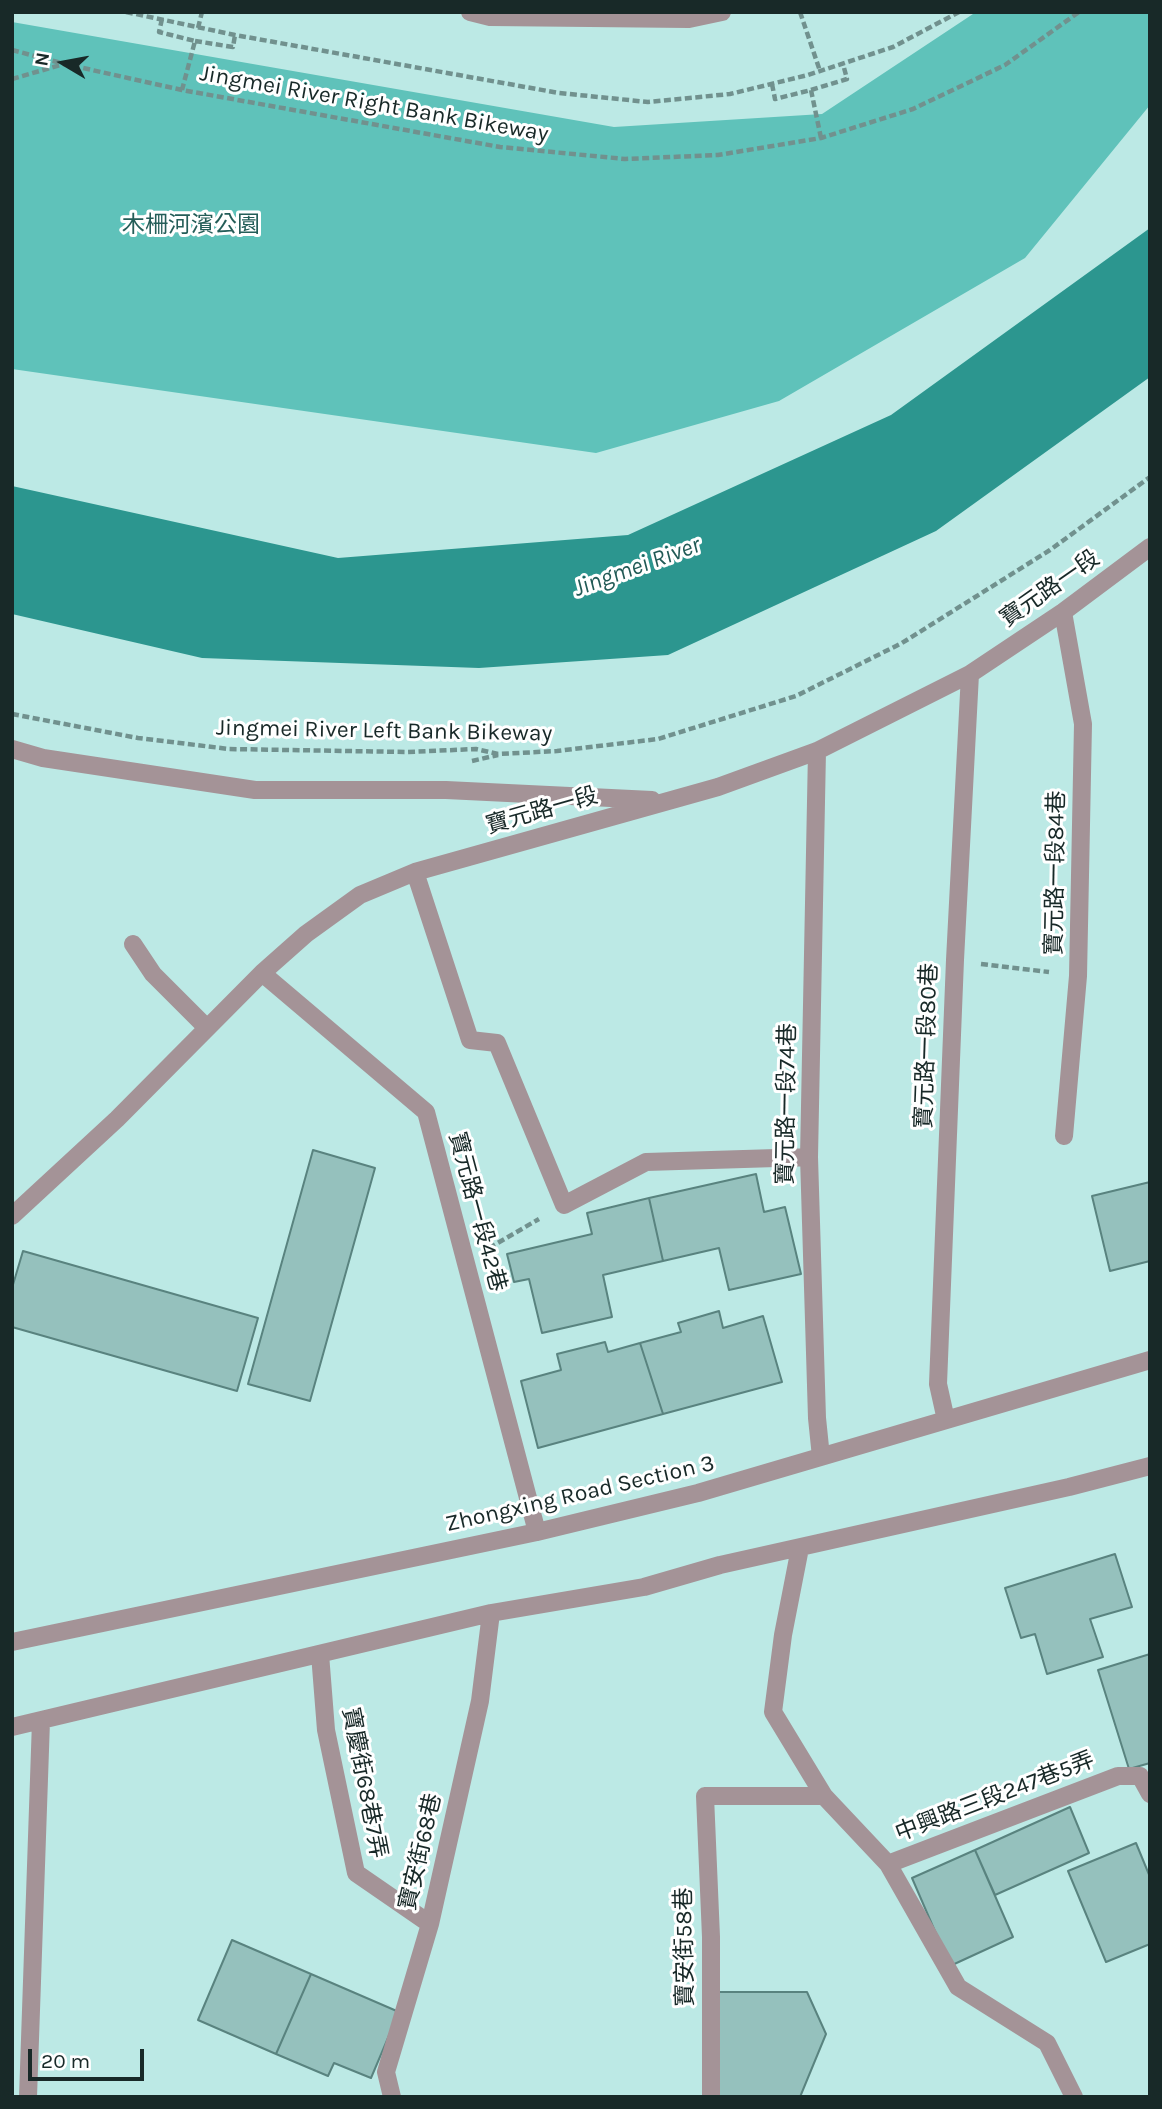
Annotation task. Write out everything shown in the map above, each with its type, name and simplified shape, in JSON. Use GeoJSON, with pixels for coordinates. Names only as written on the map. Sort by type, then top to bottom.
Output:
{"type":"FeatureCollection","features":[{"type":"Feature","properties":{"kind":"street"},"geometry":{"type":"LineString","coordinates":[[470,12],[490,16],[690,19],[722,12]]}},
{"type":"Feature","properties":{"kind":"street","name":"寶元路一段"},"geometry":{"type":"LineString","coordinates":[[12,1216],[117,1119],[262,973],[306,934],[360,895],[415,872],[718,787],[817,751],[970,674],[1063,612],[1150,547]]}},
{"type":"Feature","properties":{"kind":"street","name":"寶元路一段84巷"},"geometry":{"type":"LineString","coordinates":[[1063,612],[1083,724],[1078,976],[1064,1136]]}},
{"type":"Feature","properties":{"kind":"street","name":"寶元路一段80巷"},"geometry":{"type":"LineString","coordinates":[[946,1420],[938,1384],[970,674]]}},
{"type":"Feature","properties":{"kind":"street"},"geometry":{"type":"LineString","coordinates":[[12,750],[43,758],[255,790],[446,790],[667,801]]}},
{"type":"Feature","properties":{"kind":"street","name":"寶元路一段74巷"},"geometry":{"type":"LineString","coordinates":[[817,751],[809,1157],[817,1418],[821,1457]]}},
{"type":"Feature","properties":{"kind":"street"},"geometry":{"type":"LineString","coordinates":[[415,872],[470,1040],[497,1043],[564,1205],[646,1163],[809,1157]]}},
{"type":"Feature","properties":{"kind":"street"},"geometry":{"type":"LineString","coordinates":[[133,944],[153,974],[207,1028]]}},
{"type":"Feature","properties":{"kind":"street","name":"寶元路一段42巷"},"geometry":{"type":"LineString","coordinates":[[262,973],[426,1112],[537,1532]]}},
{"type":"Feature","properties":{"kind":"street","name":"Zhongxing Road Section 3"},"geometry":{"type":"LineString","coordinates":[[12,1642],[537,1532],[698,1493],[1150,1360]]}},
{"type":"Feature","properties":{"kind":"street"},"geometry":{"type":"LineString","coordinates":[[12,1727],[491,1613],[644,1587],[720,1565],[1069,1487],[1150,1466]]}},
{"type":"Feature","properties":{"kind":"street"},"geometry":{"type":"LineString","coordinates":[[800,1548],[783,1635],[773,1712],[824,1796],[888,1864],[958,1987],[1047,2043],[1074,2097]]}},
{"type":"Feature","properties":{"kind":"street","name":"寶安街68巷"},"geometry":{"type":"LineString","coordinates":[[392,2097],[386,2072],[430,1924],[480,1701],[491,1613]]}},
{"type":"Feature","properties":{"kind":"street","name":"寶慶街68巷7弄"},"geometry":{"type":"LineString","coordinates":[[320,1654],[326,1731],[356,1873],[430,1924]]}},
{"type":"Feature","properties":{"kind":"street"},"geometry":{"type":"LineString","coordinates":[[28,2097],[41,1721]]}},
{"type":"Feature","properties":{"kind":"street","name":"中興路三段247巷5弄"},"geometry":{"type":"LineString","coordinates":[[888,1864],[1118,1776],[1140,1776],[1150,1794]]}},
{"type":"Feature","properties":{"kind":"street","name":"寶安街58巷"},"geometry":{"type":"LineString","coordinates":[[711,2097],[711,1937],[705,1796],[824,1796]]}},
{"type":"Feature","properties":{"kind":"path"},"geometry":{"type":"LineString","coordinates":[[126,12],[235,35],[571,95],[648,102],[730,94],[820,71],[893,47],[959,12]]}},
{"type":"Feature","properties":{"kind":"path"},"geometry":{"type":"LineString","coordinates":[[198,28],[202,12]]}},
{"type":"Feature","properties":{"kind":"path"},"geometry":{"type":"LineString","coordinates":[[800,12],[820,71]]}},
{"type":"Feature","properties":{"kind":"path","name":"Jingmei River Right Bank Bikeway"},"geometry":{"type":"LineString","coordinates":[[12,79],[65,64],[182,90],[500,147],[625,159],[718,155],[821,138],[913,109],[1005,65],[1079,12]]}},
{"type":"Feature","properties":{"kind":"path"},"geometry":{"type":"LineString","coordinates":[[162,19],[159,33],[195,41],[233,47],[235,35]]}},
{"type":"Feature","properties":{"kind":"path"},"geometry":{"type":"LineString","coordinates":[[182,90],[195,41]]}},
{"type":"Feature","properties":{"kind":"path"},"geometry":{"type":"LineString","coordinates":[[12,50],[65,64]]}},
{"type":"Feature","properties":{"kind":"path"},"geometry":{"type":"LineString","coordinates":[[772,84],[775,99],[811,90],[846,79],[843,64]]}},
{"type":"Feature","properties":{"kind":"path"},"geometry":{"type":"LineString","coordinates":[[811,90],[821,138]]}},
{"type":"Feature","properties":{"kind":"path","name":"Jingmei River Left Bank Bikeway"},"geometry":{"type":"LineString","coordinates":[[12,714],[138,738],[229,749],[407,752],[476,749],[498,754],[556,751],[658,739],[796,696],[902,643],[1050,550],[1150,477]]}},
{"type":"Feature","properties":{"kind":"path"},"geometry":{"type":"LineString","coordinates":[[955,961],[1078,976]]}},
{"type":"Feature","properties":{"kind":"path"},"geometry":{"type":"LineString","coordinates":[[465,1262],[564,1205]]}},
{"type":"Feature","properties":{"kind":"green space","name":"木柵河濱公園"},"geometry":{"type":"Polygon","coordinates":[[[976,12],[1150,12],[1150,105],[1025,258],[779,401],[596,453],[12,369],[12,22],[614,127],[822,114],[976,12]]]}},
{"type":"Feature","properties":{"kind":"water","name":"Jingmei River"},"geometry":{"type":"Polygon","coordinates":[[[1150,228],[1150,377],[936,531],[668,655],[479,668],[202,658],[12,614],[12,486],[338,558],[628,535],[891,415],[1150,228]]]}},
{"type":"Feature","properties":{"kind":"building"},"geometry":{"type":"Polygon","coordinates":[[[313,1150],[375,1168],[310,1401],[248,1384],[313,1150]]]}},
{"type":"Feature","properties":{"kind":"building"},"geometry":{"type":"Polygon","coordinates":[[[756,1174],[764,1212],[785,1207],[801,1274],[729,1290],[719,1248],[663,1261],[649,1198],[756,1174]]]}},
{"type":"Feature","properties":{"kind":"building"},"geometry":{"type":"Polygon","coordinates":[[[1150,1182],[1150,1261],[1110,1271],[1092,1196],[1150,1182]]]}},
{"type":"Feature","properties":{"kind":"building"},"geometry":{"type":"Polygon","coordinates":[[[649,1198],[663,1261],[603,1275],[612,1317],[542,1333],[529,1279],[514,1282],[507,1254],[592,1234],[587,1213],[649,1198]]]}},
{"type":"Feature","properties":{"kind":"building"},"geometry":{"type":"Polygon","coordinates":[[[23,1251],[258,1318],[237,1391],[12,1327],[12,1288],[23,1251]]]}},
{"type":"Feature","properties":{"kind":"building"},"geometry":{"type":"Polygon","coordinates":[[[719,1311],[723,1328],[763,1316],[782,1382],[663,1414],[640,1343],[681,1332],[678,1323],[719,1311]]]}},
{"type":"Feature","properties":{"kind":"building"},"geometry":{"type":"Polygon","coordinates":[[[605,1342],[608,1352],[640,1343],[663,1414],[538,1448],[521,1381],[561,1370],[557,1354],[605,1342]]]}},
{"type":"Feature","properties":{"kind":"building"},"geometry":{"type":"Polygon","coordinates":[[[1115,1554],[1132,1607],[1090,1619],[1103,1657],[1047,1674],[1035,1634],[1021,1638],[1005,1588],[1115,1554]]]}},
{"type":"Feature","properties":{"kind":"building"},"geometry":{"type":"Polygon","coordinates":[[[1150,1654],[1150,1763],[1129,1769],[1098,1670],[1150,1654]]]}},
{"type":"Feature","properties":{"kind":"building"},"geometry":{"type":"Polygon","coordinates":[[[1070,1807],[1089,1853],[995,1895],[975,1850],[1070,1807]]]}},
{"type":"Feature","properties":{"kind":"building"},"geometry":{"type":"Polygon","coordinates":[[[1136,1843],[1150,1877],[1150,1944],[1106,1962],[1068,1871],[1136,1843]]]}},
{"type":"Feature","properties":{"kind":"building"},"geometry":{"type":"Polygon","coordinates":[[[975,1850],[1013,1937],[950,1966],[912,1878],[975,1850]]]}},
{"type":"Feature","properties":{"kind":"building"},"geometry":{"type":"Polygon","coordinates":[[[232,1940],[311,1974],[276,2054],[198,2020],[232,1940]]]}},
{"type":"Feature","properties":{"kind":"building"},"geometry":{"type":"Polygon","coordinates":[[[311,1974],[399,2012],[371,2078],[334,2063],[328,2076],[276,2054],[311,1974]]]}},
{"type":"Feature","properties":{"kind":"building"},"geometry":{"type":"Polygon","coordinates":[[[715,1992],[807,1992],[826,2034],[800,2097],[715,2097],[715,1992]]]}}]}
